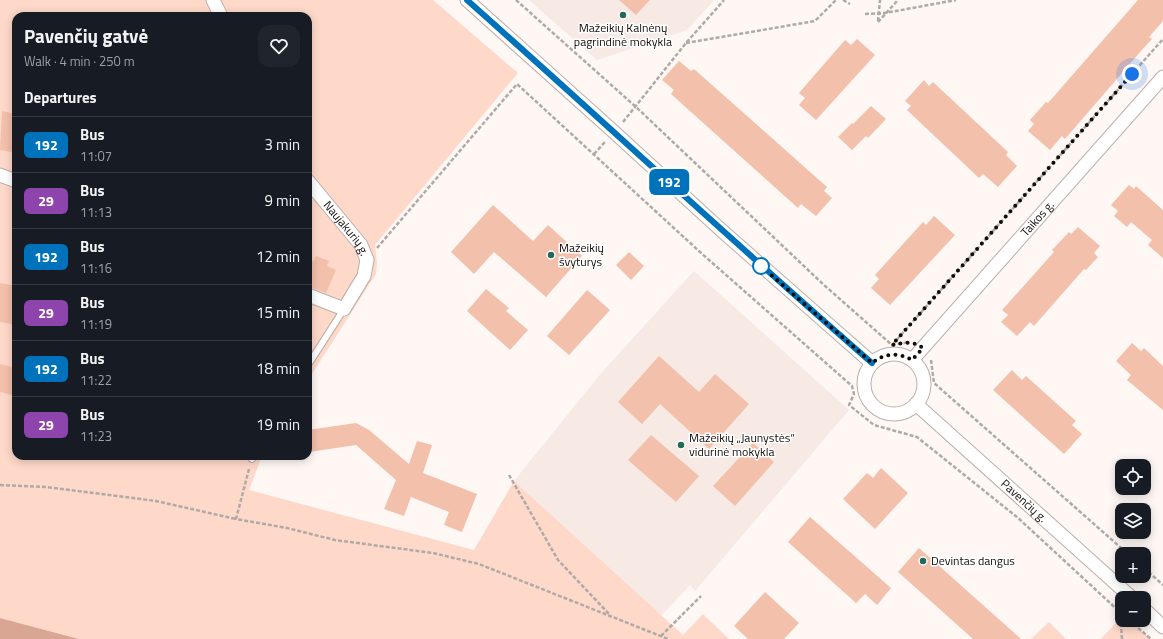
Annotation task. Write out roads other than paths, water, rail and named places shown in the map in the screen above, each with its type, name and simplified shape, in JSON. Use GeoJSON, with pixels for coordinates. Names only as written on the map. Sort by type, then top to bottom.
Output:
{"type":"FeatureCollection","features":[{"type":"Feature","properties":{"kind":"street"},"geometry":{"type":"LineString","coordinates":[[213,0],[219,12]]}},
{"type":"Feature","properties":{"kind":"street"},"geometry":{"type":"LineString","coordinates":[[467,0],[720,229],[872,363]]}},
{"type":"Feature","properties":{"kind":"street","name":"Taikos g."},"geometry":{"type":"LineString","coordinates":[[912,360],[1163,77]]}},
{"type":"Feature","properties":{"kind":"street"},"geometry":{"type":"LineString","coordinates":[[0,175],[12,180]]}},
{"type":"Feature","properties":{"kind":"street","name":"Naujakurių g."},"geometry":{"type":"LineString","coordinates":[[312,186],[361,245],[367,260],[364,276],[344,309]]}},
{"type":"Feature","properties":{"kind":"street"},"geometry":{"type":"LineString","coordinates":[[312,297],[344,309]]}},
{"type":"Feature","properties":{"kind":"street"},"geometry":{"type":"LineString","coordinates":[[887,354],[905,356],[912,360],[922,373],[924,381],[921,397],[916,404],[902,413],[894,414],[882,412],[872,405],[864,388],[864,379],[872,363],[887,354]]}},
{"type":"Feature","properties":{"kind":"street","name":"Pavenčių g."},"geometry":{"type":"LineString","coordinates":[[916,404],[1124,591]]}},
{"type":"Feature","properties":{"kind":"street"},"geometry":{"type":"LineString","coordinates":[[1151,616],[1163,627]]}},
{"type":"Feature","properties":{"kind":"lane"},"geometry":{"type":"LineString","coordinates":[[312,359],[344,309]]}},
{"type":"Feature","properties":{"kind":"place","name":"Mažeikių Kalnėnų pagrindinė mokykla"},"geometry":{"type":"Point","coordinates":[623,15]}},
{"type":"Feature","properties":{"kind":"place","name":"Mažeikių švyturys"},"geometry":{"type":"Point","coordinates":[551,255]}},
{"type":"Feature","properties":{"kind":"place","name":"Mažeikių „Jaunystės“ vidurinė mokykla"},"geometry":{"type":"Point","coordinates":[681,445]}},
{"type":"Feature","properties":{"kind":"place","name":"Devintas dangus"},"geometry":{"type":"Point","coordinates":[923,561]}}]}
